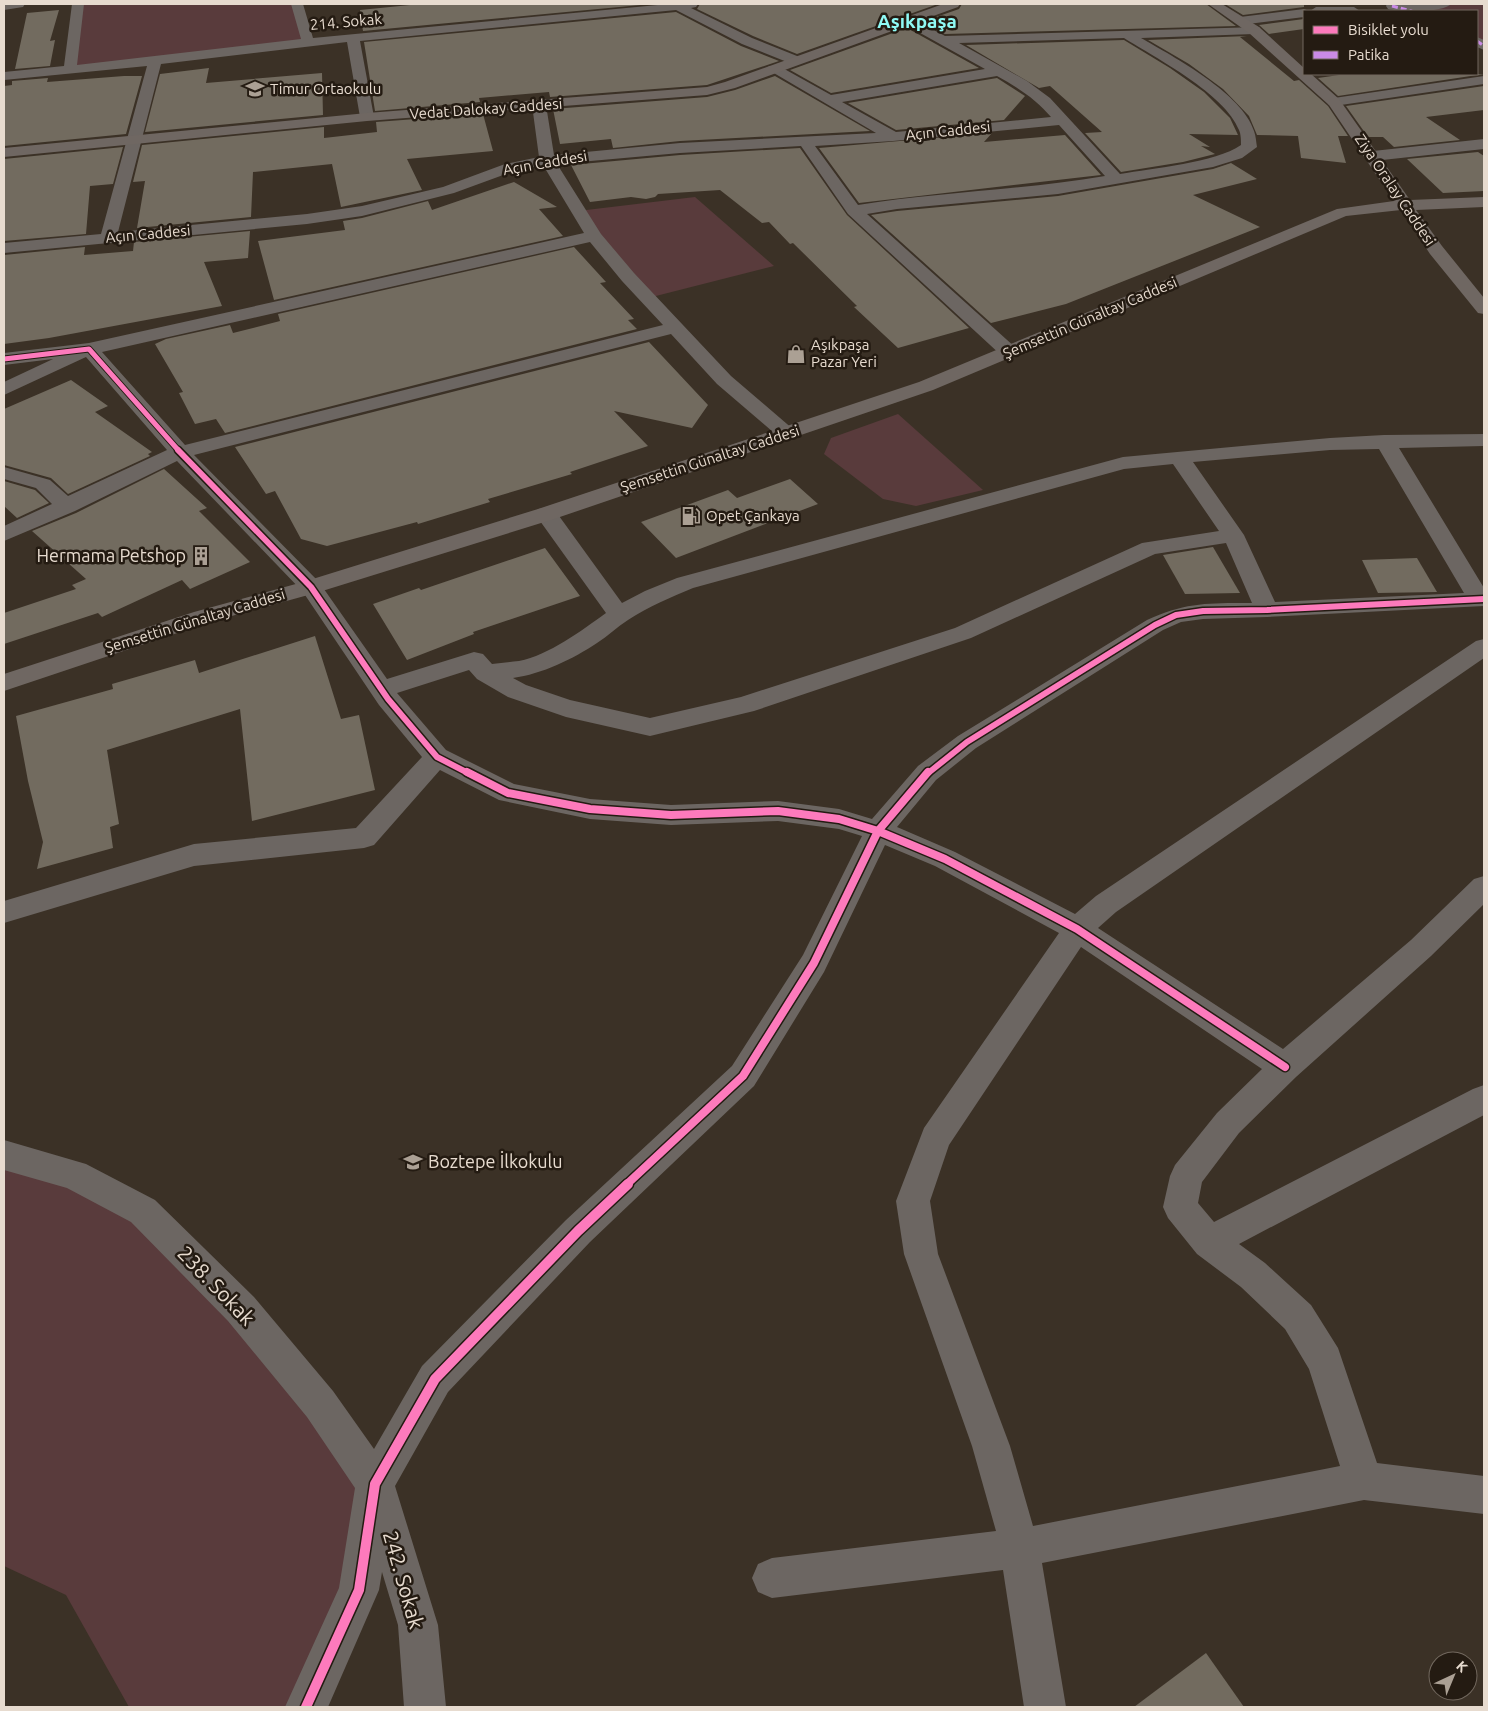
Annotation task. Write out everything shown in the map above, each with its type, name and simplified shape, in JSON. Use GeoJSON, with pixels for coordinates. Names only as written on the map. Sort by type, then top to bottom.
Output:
{"type":"FeatureCollection","features":[{"type":"Feature","properties":{"kind":"street"},"geometry":{"type":"LineString","coordinates":[[4,6],[19,4]]}},
{"type":"Feature","properties":{"kind":"street"},"geometry":{"type":"LineString","coordinates":[[70,69],[78,4]]}},
{"type":"Feature","properties":{"kind":"street"},"geometry":{"type":"LineString","coordinates":[[297,4],[308,42]]}},
{"type":"Feature","properties":{"kind":"street","name":"Vedat Dalokay Caddesi"},"geometry":{"type":"LineString","coordinates":[[4,153],[366,117],[706,91],[730,85],[954,4]]}},
{"type":"Feature","properties":{"kind":"street","name":"Ziya Oralay Caddesi"},"geometry":{"type":"LineString","coordinates":[[1214,4],[1254,30],[1303,74]]}},
{"type":"Feature","properties":{"kind":"street"},"geometry":{"type":"LineString","coordinates":[[1387,5],[1416,7],[1444,4]]}},
{"type":"Feature","properties":{"kind":"street"},"geometry":{"type":"LineString","coordinates":[[684,5],[747,41],[797,61]]}},
{"type":"Feature","properties":{"kind":"street","name":"214. Sokak"},"geometry":{"type":"LineString","coordinates":[[4,76],[156,61],[354,37],[684,5]]}},
{"type":"Feature","properties":{"kind":"street"},"geometry":{"type":"LineString","coordinates":[[1387,5],[1408,10]]}},
{"type":"Feature","properties":{"kind":"street"},"geometry":{"type":"LineString","coordinates":[[1240,21],[1303,13]]}},
{"type":"Feature","properties":{"kind":"street"},"geometry":{"type":"LineString","coordinates":[[909,21],[1000,71],[1045,101],[1116,179]]}},
{"type":"Feature","properties":{"kind":"street"},"geometry":{"type":"LineString","coordinates":[[942,40],[1254,30]]}},
{"type":"Feature","properties":{"kind":"street"},"geometry":{"type":"LineString","coordinates":[[854,211],[897,204],[1058,189],[1213,162],[1238,155],[1249,147],[1250,137],[1243,121],[1230,105],[1219,95],[1126,34]]}},
{"type":"Feature","properties":{"kind":"street"},"geometry":{"type":"LineString","coordinates":[[354,37],[366,117]]}},
{"type":"Feature","properties":{"kind":"street"},"geometry":{"type":"LineString","coordinates":[[108,238],[156,61]]}},
{"type":"Feature","properties":{"kind":"street"},"geometry":{"type":"LineString","coordinates":[[774,69],[893,137]]}},
{"type":"Feature","properties":{"kind":"street"},"geometry":{"type":"LineString","coordinates":[[829,100],[1000,71]]}},
{"type":"Feature","properties":{"kind":"street","name":"Ziya Oralay Caddesi"},"geometry":{"type":"LineString","coordinates":[[1304,75],[1334,102],[1436,250],[1484,309]]}},
{"type":"Feature","properties":{"kind":"street"},"geometry":{"type":"LineString","coordinates":[[1334,102],[1484,80]]}},
{"type":"Feature","properties":{"kind":"street"},"geometry":{"type":"LineString","coordinates":[[538,105],[547,160],[594,236],[675,328],[724,380],[787,434]]}},
{"type":"Feature","properties":{"kind":"street","name":"Açın Caddesi"},"geometry":{"type":"LineString","coordinates":[[4,248],[307,219],[362,211],[448,190],[510,167],[547,160],[670,149],[893,137],[1063,120]]}},
{"type":"Feature","properties":{"kind":"street"},"geometry":{"type":"LineString","coordinates":[[806,143],[854,211],[1009,352]]}},
{"type":"Feature","properties":{"kind":"street"},"geometry":{"type":"LineString","coordinates":[[1373,156],[1484,144]]}},
{"type":"Feature","properties":{"kind":"street","name":"Şemsettin Günaltay Caddesi"},"geometry":{"type":"LineString","coordinates":[[4,683],[202,617],[310,587],[546,514],[926,386],[1343,212],[1404,205],[1484,202]]}},
{"type":"Feature","properties":{"kind":"street"},"geometry":{"type":"LineString","coordinates":[[4,359],[89,349],[594,236]]}},
{"type":"Feature","properties":{"kind":"street"},"geometry":{"type":"LineString","coordinates":[[4,534],[180,452],[675,328]]}},
{"type":"Feature","properties":{"kind":"street"},"geometry":{"type":"LineString","coordinates":[[4,389],[89,349]]}},
{"type":"Feature","properties":{"kind":"street"},"geometry":{"type":"LineString","coordinates":[[89,349],[180,452],[310,587],[382,689],[436,757],[508,793],[590,809],[671,815],[778,811],[839,819],[878,832],[945,859],[1077,929],[1285,1067]]}},
{"type":"Feature","properties":{"kind":"street"},"geometry":{"type":"LineString","coordinates":[[486,673],[526,668],[559,654],[588,638],[619,615],[653,596],[685,583],[1123,463],[1180,459],[1260,449],[1384,441],[1484,440]]}},
{"type":"Feature","properties":{"kind":"street"},"geometry":{"type":"LineString","coordinates":[[306,1707],[359,1590],[375,1484],[435,1380],[578,1231],[743,1076],[814,963],[878,832],[927,773],[966,742],[1155,625],[1176,615],[1203,611],[1267,610],[1481,599],[1384,441]]}},
{"type":"Feature","properties":{"kind":"street"},"geometry":{"type":"LineString","coordinates":[[1180,459],[1233,535],[1267,610]]}},
{"type":"Feature","properties":{"kind":"street"},"geometry":{"type":"LineString","coordinates":[[4,474],[43,484],[67,506]]}},
{"type":"Feature","properties":{"kind":"street"},"geometry":{"type":"LineString","coordinates":[[546,514],[619,615]]}},
{"type":"Feature","properties":{"kind":"street"},"geometry":{"type":"LineString","coordinates":[[382,689],[474,660],[486,673],[517,691],[566,708],[650,727],[745,705],[963,633],[1150,548],[1233,535]]}},
{"type":"Feature","properties":{"kind":"street"},"geometry":{"type":"LineString","coordinates":[[1045,1707],[1020,1548],[991,1446],[921,1254],[913,1201],[935,1138],[1077,929],[1114,898],[1484,647]]}},
{"type":"Feature","properties":{"kind":"street"},"geometry":{"type":"LineString","coordinates":[[4,912],[194,855],[364,838],[436,757]]}},
{"type":"Feature","properties":{"kind":"street"},"geometry":{"type":"LineString","coordinates":[[1364,1481],[1325,1361],[1298,1317],[1253,1275],[1209,1242],[1180,1207],[1187,1176],[1228,1123],[1285,1067],[1421,948],[1484,887]]}},
{"type":"Feature","properties":{"kind":"street"},"geometry":{"type":"LineString","coordinates":[[1209,1242],[1484,1099]]}},
{"type":"Feature","properties":{"kind":"street","name":"238. Sokak"},"geometry":{"type":"LineString","coordinates":[[4,1155],[74,1175],[143,1211],[241,1309],[320,1404],[375,1484]]}},
{"type":"Feature","properties":{"kind":"street"},"geometry":{"type":"LineString","coordinates":[[772,1578],[1020,1548],[1364,1481],[1484,1495]]}},
{"type":"Feature","properties":{"kind":"street","name":"242. Sokak"},"geometry":{"type":"LineString","coordinates":[[375,1484],[418,1625],[425,1707]]}},
{"type":"Feature","properties":{"kind":"shaded area"},"geometry":{"type":"Polygon","coordinates":[[[78,4],[297,4],[308,42],[70,69],[78,4]]]}},
{"type":"Feature","properties":{"kind":"shaded area"},"geometry":{"type":"Polygon","coordinates":[[[1456,4],[1484,4],[1484,44],[1478,40],[1478,10],[1422,10],[1456,4]]]}},
{"type":"Feature","properties":{"kind":"shaded area"},"geometry":{"type":"Polygon","coordinates":[[[695,197],[774,266],[648,298],[578,211],[695,197]]]}},
{"type":"Feature","properties":{"kind":"shaded area"},"geometry":{"type":"Polygon","coordinates":[[[898,414],[983,490],[916,506],[883,499],[824,454],[831,438],[898,414]]]}},
{"type":"Feature","properties":{"kind":"shaded area"},"geometry":{"type":"Polygon","coordinates":[[[4,1155],[74,1175],[143,1211],[375,1484],[359,1590],[306,1707],[129,1707],[66,1595],[4,1566],[4,1155]]]}},
{"type":"Feature","properties":{"kind":"building"},"geometry":{"type":"Polygon","coordinates":[[[420,4],[651,4],[363,31],[360,10],[420,4]]]}},
{"type":"Feature","properties":{"kind":"building"},"geometry":{"type":"Polygon","coordinates":[[[700,4],[938,4],[797,54],[753,36],[697,9],[700,4]]]}},
{"type":"Feature","properties":{"kind":"building"},"geometry":{"type":"Polygon","coordinates":[[[962,4],[1206,4],[1236,26],[945,34],[922,22],[959,9],[962,4]]]}},
{"type":"Feature","properties":{"kind":"building"},"geometry":{"type":"Polygon","coordinates":[[[1225,4],[1304,4],[1304,7],[1243,15],[1225,4]]]}},
{"type":"Feature","properties":{"kind":"building"},"geometry":{"type":"Polygon","coordinates":[[[59,10],[50,41],[55,40],[50,66],[15,69],[27,13],[59,10]]]}},
{"type":"Feature","properties":{"kind":"building"},"geometry":{"type":"Polygon","coordinates":[[[676,12],[741,46],[779,61],[707,85],[550,97],[549,92],[479,98],[480,102],[375,111],[364,42],[676,12]]]}},
{"type":"Feature","properties":{"kind":"building"},"geometry":{"type":"Polygon","coordinates":[[[1303,19],[1303,29],[1269,34],[1259,25],[1303,19]]]}},
{"type":"Feature","properties":{"kind":"building"},"geometry":{"type":"Polygon","coordinates":[[[907,28],[979,68],[831,93],[790,70],[907,28]]]}},
{"type":"Feature","properties":{"kind":"building"},"geometry":{"type":"Polygon","coordinates":[[[1247,36],[1240,37],[1294,81],[1299,80],[1328,106],[1348,136],[1338,136],[1346,163],[1301,158],[1298,136],[1257,135],[1249,116],[1223,89],[1189,64],[1148,40],[1247,36]]]}},
{"type":"Feature","properties":{"kind":"building"},"geometry":{"type":"Polygon","coordinates":[[[1124,40],[1170,68],[1204,92],[1230,118],[1238,135],[1189,134],[1210,147],[1201,146],[1215,154],[1183,162],[1121,172],[1085,133],[1102,132],[1050,86],[1039,88],[966,45],[1124,40]]]}},
{"type":"Feature","properties":{"kind":"building"},"geometry":{"type":"Polygon","coordinates":[[[209,68],[206,83],[322,73],[323,115],[145,132],[160,74],[209,68]]]}},
{"type":"Feature","properties":{"kind":"building"},"geometry":{"type":"Polygon","coordinates":[[[1339,75],[1477,75],[1338,96],[1318,78],[1339,75]]]}},
{"type":"Feature","properties":{"kind":"building"},"geometry":{"type":"Polygon","coordinates":[[[142,76],[126,134],[4,146],[4,86],[12,85],[12,81],[48,78],[47,82],[142,76]]]}},
{"type":"Feature","properties":{"kind":"building"},"geometry":{"type":"Polygon","coordinates":[[[775,76],[870,131],[680,141],[613,148],[611,139],[560,144],[553,109],[707,97],[735,90],[775,76]]]}},
{"type":"Feature","properties":{"kind":"building"},"geometry":{"type":"Polygon","coordinates":[[[997,78],[1025,96],[1004,120],[896,130],[848,103],[997,78]]]}},
{"type":"Feature","properties":{"kind":"building"},"geometry":{"type":"Polygon","coordinates":[[[1484,86],[1484,110],[1426,117],[1460,140],[1394,147],[1383,137],[1368,137],[1346,106],[1484,86]]]}},
{"type":"Feature","properties":{"kind":"building"},"geometry":{"type":"Polygon","coordinates":[[[483,114],[493,151],[407,159],[422,190],[341,207],[332,164],[253,172],[251,217],[137,228],[145,181],[133,182],[142,145],[324,127],[324,138],[377,132],[376,122],[483,114]]]}},
{"type":"Feature","properties":{"kind":"building"},"geometry":{"type":"Polygon","coordinates":[[[992,133],[984,142],[1065,135],[1101,175],[859,203],[819,148],[992,133]]]}},
{"type":"Feature","properties":{"kind":"building"},"geometry":{"type":"Polygon","coordinates":[[[123,147],[113,184],[90,186],[86,234],[4,241],[4,159],[123,147]]]}},
{"type":"Feature","properties":{"kind":"building"},"geometry":{"type":"Polygon","coordinates":[[[800,148],[847,215],[969,328],[898,348],[854,307],[857,306],[793,243],[790,244],[769,222],[762,223],[720,190],[658,194],[655,197],[646,199],[631,197],[590,202],[571,165],[680,155],[800,148]]]}},
{"type":"Feature","properties":{"kind":"building"},"geometry":{"type":"Polygon","coordinates":[[[1478,152],[1484,156],[1484,191],[1443,193],[1407,159],[1478,152]]]}},
{"type":"Feature","properties":{"kind":"building"},"geometry":{"type":"Polygon","coordinates":[[[1231,163],[1257,179],[1193,195],[1260,227],[1066,304],[991,323],[871,215],[1058,196],[1213,169],[1231,163]]]}},
{"type":"Feature","properties":{"kind":"building"},"geometry":{"type":"Polygon","coordinates":[[[514,182],[557,207],[539,209],[563,236],[274,300],[258,241],[345,230],[343,221],[428,201],[432,210],[514,182]]]}},
{"type":"Feature","properties":{"kind":"building"},"geometry":{"type":"Polygon","coordinates":[[[250,231],[248,258],[204,262],[222,306],[49,338],[4,344],[4,255],[85,247],[84,255],[133,251],[134,242],[250,231]]]}},
{"type":"Feature","properties":{"kind":"building"},"geometry":{"type":"Polygon","coordinates":[[[574,247],[606,282],[600,283],[634,319],[628,320],[637,329],[225,433],[216,419],[195,424],[179,393],[183,392],[155,344],[166,339],[230,325],[233,333],[280,321],[278,314],[574,247]]]}},
{"type":"Feature","properties":{"kind":"building"},"geometry":{"type":"Polygon","coordinates":[[[649,342],[708,405],[692,428],[614,411],[648,446],[570,472],[572,474],[488,499],[490,502],[418,524],[417,522],[327,546],[301,539],[275,491],[266,494],[235,447],[649,342]]]}},
{"type":"Feature","properties":{"kind":"building"},"geometry":{"type":"Polygon","coordinates":[[[71,380],[108,406],[95,412],[152,452],[148,454],[150,456],[68,494],[51,478],[4,465],[4,409],[71,380]]]}},
{"type":"Feature","properties":{"kind":"building"},"geometry":{"type":"Polygon","coordinates":[[[164,469],[207,508],[199,511],[250,562],[190,589],[182,580],[102,617],[98,613],[4,644],[4,613],[76,589],[72,585],[86,579],[32,531],[76,513],[164,469]]]}},
{"type":"Feature","properties":{"kind":"building"},"geometry":{"type":"Polygon","coordinates":[[[790,479],[818,504],[676,558],[641,522],[728,490],[737,498],[790,479]]]}},
{"type":"Feature","properties":{"kind":"building"},"geometry":{"type":"Polygon","coordinates":[[[4,481],[35,490],[49,503],[17,518],[4,506],[4,481]]]}},
{"type":"Feature","properties":{"kind":"building"},"geometry":{"type":"Polygon","coordinates":[[[1213,547],[1240,593],[1185,594],[1163,555],[1213,547]]]}},
{"type":"Feature","properties":{"kind":"building"},"geometry":{"type":"Polygon","coordinates":[[[545,548],[580,596],[473,632],[474,634],[407,660],[373,604],[419,588],[421,590],[545,548]]]}},
{"type":"Feature","properties":{"kind":"building"},"geometry":{"type":"Polygon","coordinates":[[[1417,558],[1437,592],[1378,593],[1362,560],[1417,558]]]}},
{"type":"Feature","properties":{"kind":"building"},"geometry":{"type":"Polygon","coordinates":[[[315,636],[341,719],[359,715],[375,790],[252,821],[240,709],[107,750],[119,824],[110,827],[113,848],[37,869],[43,842],[28,781],[16,716],[113,689],[112,684],[195,660],[199,673],[315,636]]]}},
{"type":"Feature","properties":{"kind":"building"},"geometry":{"type":"Polygon","coordinates":[[[1206,1653],[1244,1707],[1134,1707],[1206,1653]]]}},
{"type":"Feature","properties":{"kind":"marked path"},"geometry":{"type":"LineString","coordinates":[[1392,6],[1408,10]]}},
{"type":"Feature","properties":{"kind":"marked path"},"geometry":{"type":"LineString","coordinates":[[1478,42],[1484,46]]}},
{"type":"Feature","properties":{"kind":"cycle path"},"geometry":{"type":"LineString","coordinates":[[4,359],[89,349],[180,452],[311,587],[388,699],[437,757],[508,793],[590,809],[671,815],[778,811],[839,819],[878,831],[945,859],[1077,929],[1285,1067]]}},
{"type":"Feature","properties":{"kind":"cycle path"},"geometry":{"type":"LineString","coordinates":[[306,1707],[359,1590],[375,1484],[435,1379],[578,1231],[743,1076],[814,963],[878,831],[927,773],[967,742],[1155,625],[1176,615],[1203,611],[1267,610],[1484,599]]}},
{"type":"Feature","properties":{"kind":"place","name":"Timur Ortaokulu"},"geometry":{"type":"Point","coordinates":[255,89]}},
{"type":"Feature","properties":{"kind":"place","name":"Aşıkpaşa Pazar Yeri"},"geometry":{"type":"Point","coordinates":[796,354]}},
{"type":"Feature","properties":{"kind":"place","name":"Opet Çankaya"},"geometry":{"type":"Point","coordinates":[691,516]}},
{"type":"Feature","properties":{"kind":"place","name":"Hermama Petshop"},"geometry":{"type":"Point","coordinates":[201,556]}},
{"type":"Feature","properties":{"kind":"place","name":"Boztepe İlkokulu"},"geometry":{"type":"Point","coordinates":[413,1162]}},
{"type":"Feature","properties":{"kind":"district","name":"Aşıkpaşa"},"geometry":{"type":"Point","coordinates":[917,21]}}]}
